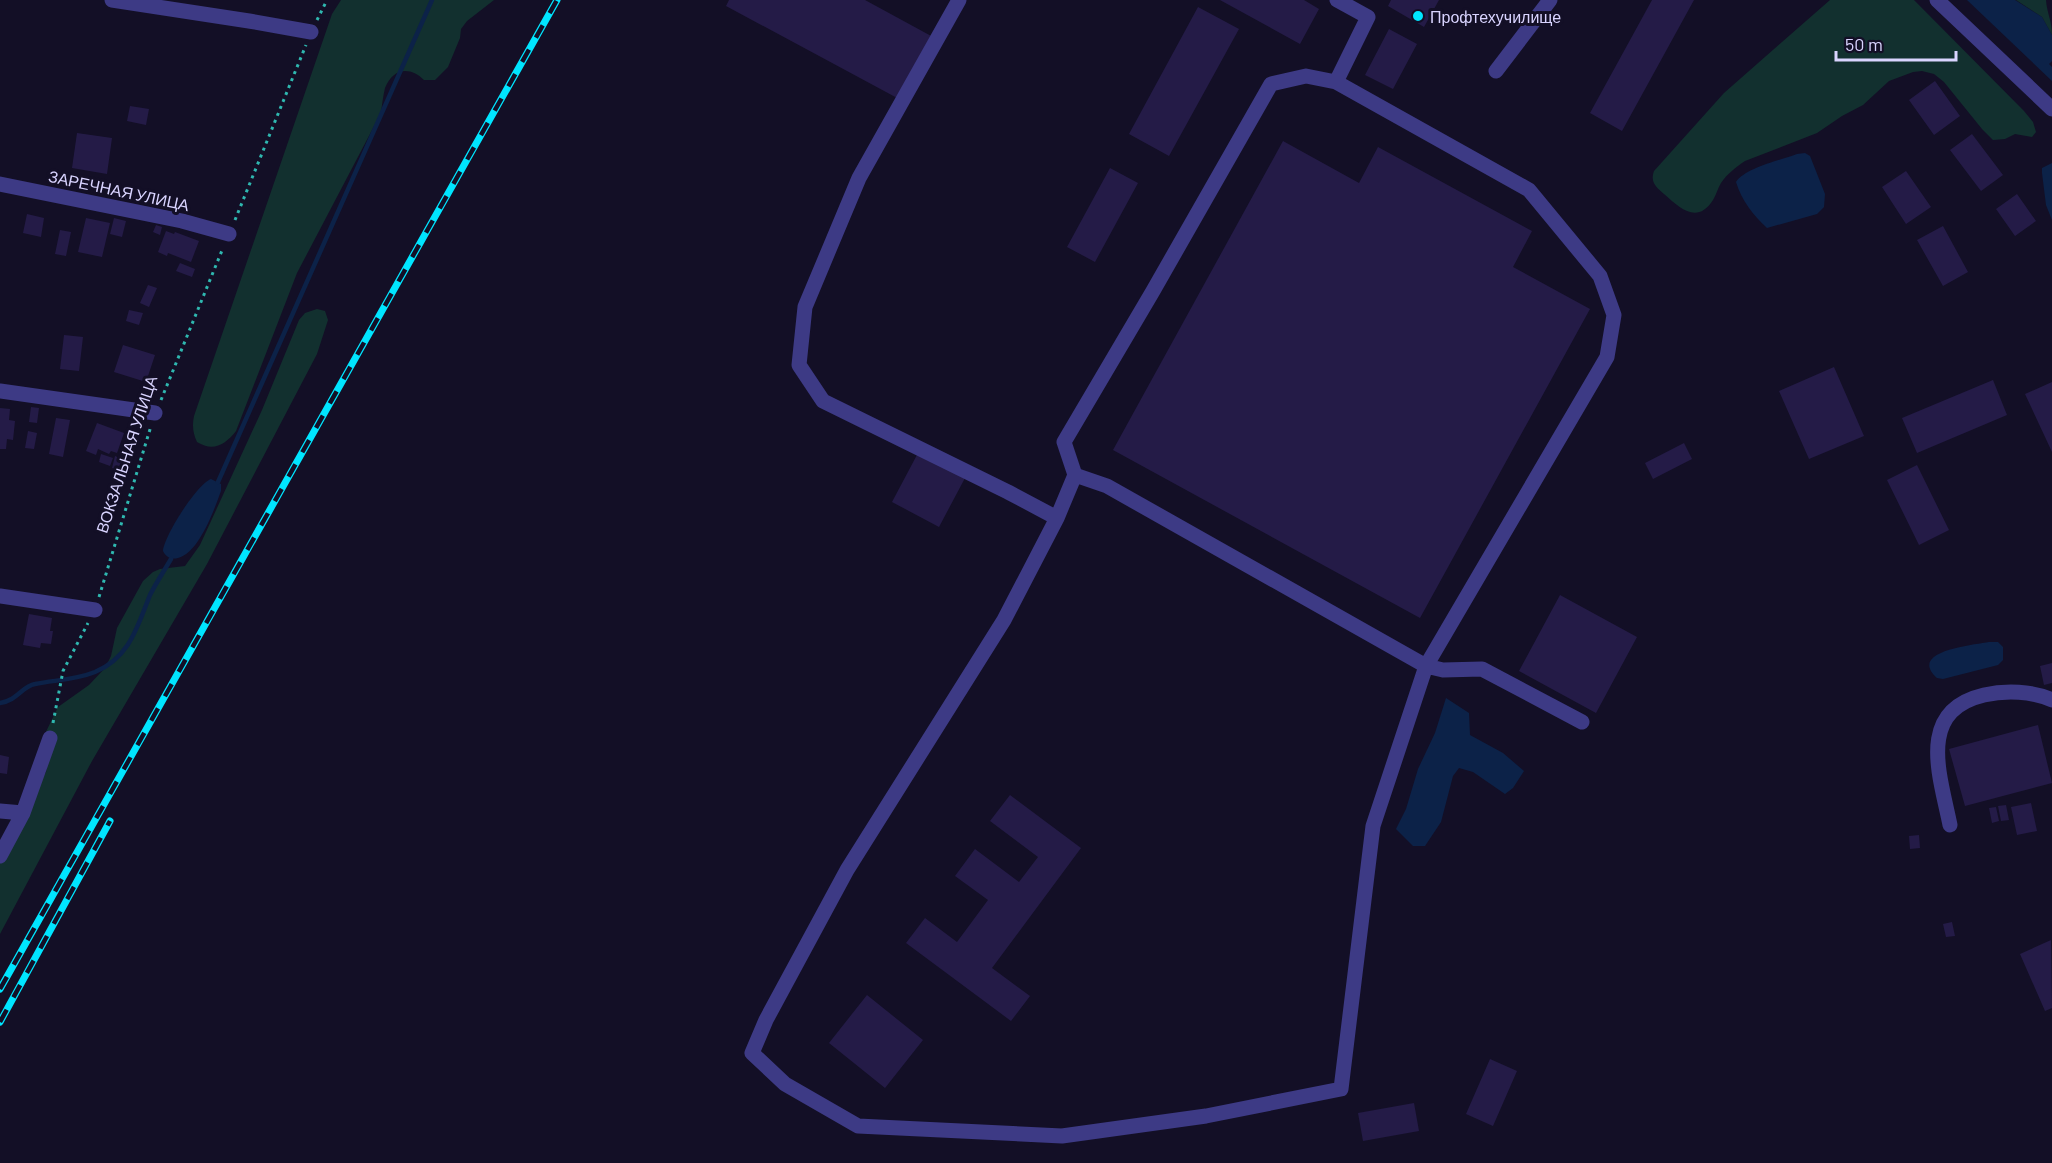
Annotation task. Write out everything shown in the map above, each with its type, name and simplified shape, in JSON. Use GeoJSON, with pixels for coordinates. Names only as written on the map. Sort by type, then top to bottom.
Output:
{"type":"FeatureCollection","features":[{"type":"Feature","properties":{"kind":"street"},"geometry":{"type":"LineString","coordinates":[[112,0],[311,33]]}},
{"type":"Feature","properties":{"kind":"street"},"geometry":{"type":"LineString","coordinates":[[959,0],[859,178],[805,307],[799,365],[823,400],[1057,518]]}},
{"type":"Feature","properties":{"kind":"street"},"geometry":{"type":"LineString","coordinates":[[1336,82],[1368,16],[1337,0]]}},
{"type":"Feature","properties":{"kind":"street"},"geometry":{"type":"LineString","coordinates":[[1496,71],[1550,0]]}},
{"type":"Feature","properties":{"kind":"street"},"geometry":{"type":"LineString","coordinates":[[1937,0],[2052,109]]}},
{"type":"Feature","properties":{"kind":"street"},"geometry":{"type":"LineString","coordinates":[[1306,76],[1336,82],[1529,190],[1600,276],[1614,315],[1607,357],[1426,666],[1373,826],[1341,1089],[1206,1116],[1062,1136],[858,1126],[785,1084],[752,1053],[766,1020],[847,870],[1004,620],[1057,518],[1075,475],[1064,442],[1271,84],[1306,76]]}},
{"type":"Feature","properties":{"kind":"street","name":"ЗАРЕЧНАЯ УЛИЦА"},"geometry":{"type":"LineString","coordinates":[[0,184],[182,221],[229,234]]}},
{"type":"Feature","properties":{"kind":"street"},"geometry":{"type":"LineString","coordinates":[[0,391],[155,413]]}},
{"type":"Feature","properties":{"kind":"street"},"geometry":{"type":"LineString","coordinates":[[1075,475],[1107,486],[1426,666],[1443,670],[1482,669],[1582,722]]}},
{"type":"Feature","properties":{"kind":"street"},"geometry":{"type":"LineString","coordinates":[[0,596],[94,610]]}},
{"type":"Feature","properties":{"kind":"street"},"geometry":{"type":"LineString","coordinates":[[1950,825],[1936,755],[1938,738],[1948,715],[1957,706],[1972,698],[1995,692],[2042,696],[2052,700]]}},
{"type":"Feature","properties":{"kind":"street"},"geometry":{"type":"LineString","coordinates":[[0,856],[23,813],[51,738]]}},
{"type":"Feature","properties":{"kind":"street"},"geometry":{"type":"LineString","coordinates":[[0,811],[23,813]]}},
{"type":"Feature","properties":{"kind":"path","name":"ВОКЗАЛЬНАЯ УЛИЦА"},"geometry":{"type":"LineString","coordinates":[[51,738],[63,671],[94,610],[155,413],[311,33],[327,0]]}},
{"type":"Feature","properties":{"kind":"green space"},"geometry":{"type":"Polygon","coordinates":[[[341,0],[494,0],[467,21],[461,29],[460,38],[448,67],[435,80],[424,80],[413,73],[402,71],[388,81],[381,113],[297,273],[236,431],[223,443],[213,447],[203,445],[197,442],[195,436],[194,416],[332,14],[341,0]]]}},
{"type":"Feature","properties":{"kind":"green space"},"geometry":{"type":"Polygon","coordinates":[[[1830,0],[1914,0],[2024,111],[2033,122],[2036,132],[2032,137],[2015,134],[2005,139],[1993,140],[1944,82],[1934,74],[1922,71],[1913,72],[1889,81],[1863,105],[1817,133],[1745,161],[1726,177],[1713,200],[1701,212],[1688,212],[1682,209],[1654,184],[1654,171],[1724,93],[1830,0]]]}},
{"type":"Feature","properties":{"kind":"green space"},"geometry":{"type":"Polygon","coordinates":[[[2016,0],[2046,0],[2052,35],[2042,17],[2016,0]]]}},
{"type":"Feature","properties":{"kind":"green space"},"geometry":{"type":"Polygon","coordinates":[[[317,309],[325,311],[328,320],[317,354],[207,564],[92,761],[0,934],[0,855],[46,772],[48,761],[42,740],[58,707],[89,685],[105,668],[111,656],[117,628],[143,581],[160,569],[185,566],[200,545],[262,410],[299,320],[305,313],[317,309]]]}},
{"type":"Feature","properties":{"kind":"water"},"geometry":{"type":"Polygon","coordinates":[[[1967,0],[2015,0],[2042,17],[2052,35],[2052,61],[2049,64],[2052,67],[2052,81],[1967,0]]]}},
{"type":"Feature","properties":{"kind":"water"},"geometry":{"type":"Polygon","coordinates":[[[1805,153],[1810,156],[1825,194],[1824,207],[1817,214],[1767,228],[1748,207],[1736,182],[1755,169],[1805,153]]]}},
{"type":"Feature","properties":{"kind":"water"},"geometry":{"type":"Polygon","coordinates":[[[2052,163],[2052,220],[2046,205],[2042,168],[2052,163]]]}},
{"type":"Feature","properties":{"kind":"water"},"geometry":{"type":"Polygon","coordinates":[[[211,479],[221,484],[221,491],[205,530],[186,554],[175,559],[169,558],[163,551],[169,534],[190,500],[211,479]]]}},
{"type":"Feature","properties":{"kind":"water"},"geometry":{"type":"Polygon","coordinates":[[[1998,642],[2003,647],[2003,660],[1998,665],[1943,679],[1937,678],[1930,669],[1930,661],[1946,651],[1998,642]]]}},
{"type":"Feature","properties":{"kind":"water"},"geometry":{"type":"Polygon","coordinates":[[[1446,698],[1469,713],[1470,735],[1503,753],[1524,771],[1513,788],[1505,794],[1473,772],[1459,768],[1453,776],[1441,822],[1425,846],[1413,846],[1396,829],[1406,809],[1418,769],[1435,733],[1446,698]]]}},
{"type":"Feature","properties":{"kind":"building"},"geometry":{"type":"Polygon","coordinates":[[[729,0],[865,0],[933,37],[899,99],[726,6],[729,0]]]}},
{"type":"Feature","properties":{"kind":"building"},"geometry":{"type":"Polygon","coordinates":[[[1220,0],[1304,0],[1319,9],[1300,44],[1220,0]]]}},
{"type":"Feature","properties":{"kind":"building","name":"Профтехучилище"},"geometry":{"type":"Polygon","coordinates":[[[1391,0],[1439,0],[1424,27],[1388,6],[1391,0]]]}},
{"type":"Feature","properties":{"kind":"building"},"geometry":{"type":"Polygon","coordinates":[[[1652,0],[1694,0],[1622,131],[1590,113],[1652,0]]]}},
{"type":"Feature","properties":{"kind":"building"},"geometry":{"type":"Polygon","coordinates":[[[1198,7],[1239,29],[1169,156],[1129,134],[1198,7]]]}},
{"type":"Feature","properties":{"kind":"building"},"geometry":{"type":"Polygon","coordinates":[[[1389,29],[1417,44],[1393,89],[1365,75],[1389,29]]]}},
{"type":"Feature","properties":{"kind":"building"},"geometry":{"type":"Polygon","coordinates":[[[1935,81],[1960,116],[1934,135],[1909,100],[1935,81]]]}},
{"type":"Feature","properties":{"kind":"building"},"geometry":{"type":"Polygon","coordinates":[[[130,106],[149,109],[146,125],[127,121],[130,106]]]}},
{"type":"Feature","properties":{"kind":"building"},"geometry":{"type":"Polygon","coordinates":[[[77,133],[112,138],[107,174],[72,168],[77,133]]]}},
{"type":"Feature","properties":{"kind":"building"},"geometry":{"type":"Polygon","coordinates":[[[1972,134],[2003,175],[1981,191],[1950,150],[1972,134]]]}},
{"type":"Feature","properties":{"kind":"building"},"geometry":{"type":"Polygon","coordinates":[[[1283,141],[1359,183],[1378,147],[1532,231],[1513,267],[1590,309],[1420,618],[1113,450],[1283,141]]]}},
{"type":"Feature","properties":{"kind":"building"},"geometry":{"type":"Polygon","coordinates":[[[1110,168],[1138,183],[1095,262],[1067,247],[1110,168]]]}},
{"type":"Feature","properties":{"kind":"building"},"geometry":{"type":"Polygon","coordinates":[[[1906,171],[1931,207],[1906,224],[1882,187],[1906,171]]]}},
{"type":"Feature","properties":{"kind":"building"},"geometry":{"type":"Polygon","coordinates":[[[2017,194],[2036,221],[2015,236],[1996,209],[2017,194]]]}},
{"type":"Feature","properties":{"kind":"building"},"geometry":{"type":"Polygon","coordinates":[[[27,214],[44,218],[41,237],[23,233],[27,214]]]}},
{"type":"Feature","properties":{"kind":"building"},"geometry":{"type":"Polygon","coordinates":[[[86,218],[110,223],[102,257],[78,252],[86,218]]]}},
{"type":"Feature","properties":{"kind":"building"},"geometry":{"type":"Polygon","coordinates":[[[114,218],[126,221],[122,237],[110,234],[114,218]]]}},
{"type":"Feature","properties":{"kind":"building"},"geometry":{"type":"Polygon","coordinates":[[[156,225],[162,227],[160,235],[153,232],[156,225]]]}},
{"type":"Feature","properties":{"kind":"building"},"geometry":{"type":"Polygon","coordinates":[[[1943,226],[1968,272],[1943,286],[1917,240],[1943,226]]]}},
{"type":"Feature","properties":{"kind":"building"},"geometry":{"type":"Polygon","coordinates":[[[60,230],[71,232],[66,256],[55,254],[60,230]]]}},
{"type":"Feature","properties":{"kind":"building"},"geometry":{"type":"Polygon","coordinates":[[[166,231],[199,241],[191,262],[168,253],[167,256],[158,252],[166,231]]]}},
{"type":"Feature","properties":{"kind":"building"},"geometry":{"type":"Polygon","coordinates":[[[180,263],[195,269],[192,277],[176,271],[180,263]]]}},
{"type":"Feature","properties":{"kind":"building"},"geometry":{"type":"Polygon","coordinates":[[[148,285],[157,288],[149,307],[140,303],[148,285]]]}},
{"type":"Feature","properties":{"kind":"building"},"geometry":{"type":"Polygon","coordinates":[[[129,310],[143,313],[139,325],[126,321],[129,310]]]}},
{"type":"Feature","properties":{"kind":"building"},"geometry":{"type":"Polygon","coordinates":[[[64,335],[83,337],[79,371],[60,369],[64,335]]]}},
{"type":"Feature","properties":{"kind":"building"},"geometry":{"type":"Polygon","coordinates":[[[123,345],[155,355],[146,382],[114,372],[123,345]]]}},
{"type":"Feature","properties":{"kind":"building"},"geometry":{"type":"Polygon","coordinates":[[[1834,367],[1864,436],[1809,459],[1779,391],[1834,367]]]}},
{"type":"Feature","properties":{"kind":"building"},"geometry":{"type":"Polygon","coordinates":[[[1993,380],[2007,415],[1917,453],[1902,418],[1993,380]]]}},
{"type":"Feature","properties":{"kind":"building"},"geometry":{"type":"Polygon","coordinates":[[[2052,382],[2052,452],[2025,394],[2052,382]]]}},
{"type":"Feature","properties":{"kind":"building"},"geometry":{"type":"Polygon","coordinates":[[[31,407],[39,408],[37,423],[29,422],[31,407]]]}},
{"type":"Feature","properties":{"kind":"building"},"geometry":{"type":"Polygon","coordinates":[[[0,408],[10,409],[9,420],[15,421],[13,440],[7,439],[6,449],[0,449],[0,408]]]}},
{"type":"Feature","properties":{"kind":"building"},"geometry":{"type":"Polygon","coordinates":[[[56,418],[70,420],[63,457],[49,454],[56,418]]]}},
{"type":"Feature","properties":{"kind":"building"},"geometry":{"type":"Polygon","coordinates":[[[97,423],[124,433],[117,453],[111,451],[109,454],[98,449],[96,455],[86,451],[97,423]]]}},
{"type":"Feature","properties":{"kind":"building"},"geometry":{"type":"Polygon","coordinates":[[[28,431],[37,433],[34,449],[25,448],[28,431]]]}},
{"type":"Feature","properties":{"kind":"building"},"geometry":{"type":"Polygon","coordinates":[[[1684,443],[1692,459],[1653,479],[1645,463],[1684,443]]]}},
{"type":"Feature","properties":{"kind":"building"},"geometry":{"type":"Polygon","coordinates":[[[918,453],[965,478],[939,527],[892,502],[918,453]]]}},
{"type":"Feature","properties":{"kind":"building"},"geometry":{"type":"Polygon","coordinates":[[[101,454],[113,458],[110,466],[99,462],[101,454]]]}},
{"type":"Feature","properties":{"kind":"building"},"geometry":{"type":"Polygon","coordinates":[[[115,456],[122,459],[119,470],[112,468],[115,456]]]}},
{"type":"Feature","properties":{"kind":"building"},"geometry":{"type":"Polygon","coordinates":[[[124,458],[131,461],[127,471],[121,470],[124,458]]]}},
{"type":"Feature","properties":{"kind":"building"},"geometry":{"type":"Polygon","coordinates":[[[1917,465],[1949,530],[1919,545],[1887,480],[1917,465]]]}},
{"type":"Feature","properties":{"kind":"building"},"geometry":{"type":"Polygon","coordinates":[[[1560,595],[1637,637],[1596,713],[1519,671],[1560,595]]]}},
{"type":"Feature","properties":{"kind":"building"},"geometry":{"type":"Polygon","coordinates":[[[29,614],[52,618],[51,644],[41,643],[40,648],[23,645],[29,614]]]}},
{"type":"Feature","properties":{"kind":"building"},"geometry":{"type":"Polygon","coordinates":[[[2052,663],[2052,683],[2044,685],[2040,666],[2052,663]]]}},
{"type":"Feature","properties":{"kind":"building"},"geometry":{"type":"Polygon","coordinates":[[[2038,725],[2052,783],[1965,806],[1949,749],[2038,725]]]}},
{"type":"Feature","properties":{"kind":"building"},"geometry":{"type":"Polygon","coordinates":[[[0,755],[9,757],[7,774],[0,773],[0,755]]]}},
{"type":"Feature","properties":{"kind":"building"},"geometry":{"type":"Polygon","coordinates":[[[1010,795],[1081,848],[992,968],[1030,996],[1011,1021],[906,943],[925,918],[957,942],[988,900],[955,876],[975,849],[1019,882],[1038,857],[990,821],[1010,795]]]}},
{"type":"Feature","properties":{"kind":"building"},"geometry":{"type":"Polygon","coordinates":[[[2031,803],[2037,831],[2017,835],[2011,807],[2031,803]]]}},
{"type":"Feature","properties":{"kind":"building"},"geometry":{"type":"Polygon","coordinates":[[[2006,805],[2009,820],[2001,821],[1998,806],[2006,805]]]}},
{"type":"Feature","properties":{"kind":"building"},"geometry":{"type":"Polygon","coordinates":[[[1996,807],[1999,821],[1992,823],[1989,808],[1996,807]]]}},
{"type":"Feature","properties":{"kind":"building"},"geometry":{"type":"Polygon","coordinates":[[[1919,835],[1920,848],[1910,849],[1909,836],[1919,835]]]}},
{"type":"Feature","properties":{"kind":"building"},"geometry":{"type":"Polygon","coordinates":[[[1952,922],[1955,936],[1946,937],[1943,924],[1952,922]]]}},
{"type":"Feature","properties":{"kind":"building"},"geometry":{"type":"Polygon","coordinates":[[[2051,940],[2052,1008],[2045,1011],[2020,954],[2051,940]]]}},
{"type":"Feature","properties":{"kind":"building"},"geometry":{"type":"Polygon","coordinates":[[[867,995],[923,1040],[885,1088],[829,1043],[867,995]]]}},
{"type":"Feature","properties":{"kind":"building"},"geometry":{"type":"Polygon","coordinates":[[[1490,1059],[1517,1071],[1493,1126],[1466,1114],[1490,1059]]]}},
{"type":"Feature","properties":{"kind":"building"},"geometry":{"type":"Polygon","coordinates":[[[1414,1103],[1419,1131],[1363,1141],[1358,1113],[1414,1103]]]}},
{"type":"Feature","properties":{"kind":"waterway"},"geometry":{"type":"LineString","coordinates":[[218,482],[432,0]]}},
{"type":"Feature","properties":{"kind":"waterway"},"geometry":{"type":"LineString","coordinates":[[0,703],[6,702],[30,685],[88,675],[107,666],[117,658],[131,640],[150,595],[171,559]]}},
{"type":"Feature","properties":{"kind":"railway"},"geometry":{"type":"LineString","coordinates":[[0,989],[557,0]]}},
{"type":"Feature","properties":{"kind":"railway"},"geometry":{"type":"LineString","coordinates":[[0,1022],[110,821]]}},
{"type":"Feature","properties":{"kind":"place","name":"Профтехучилище"},"geometry":{"type":"Point","coordinates":[1418,16]}}]}
